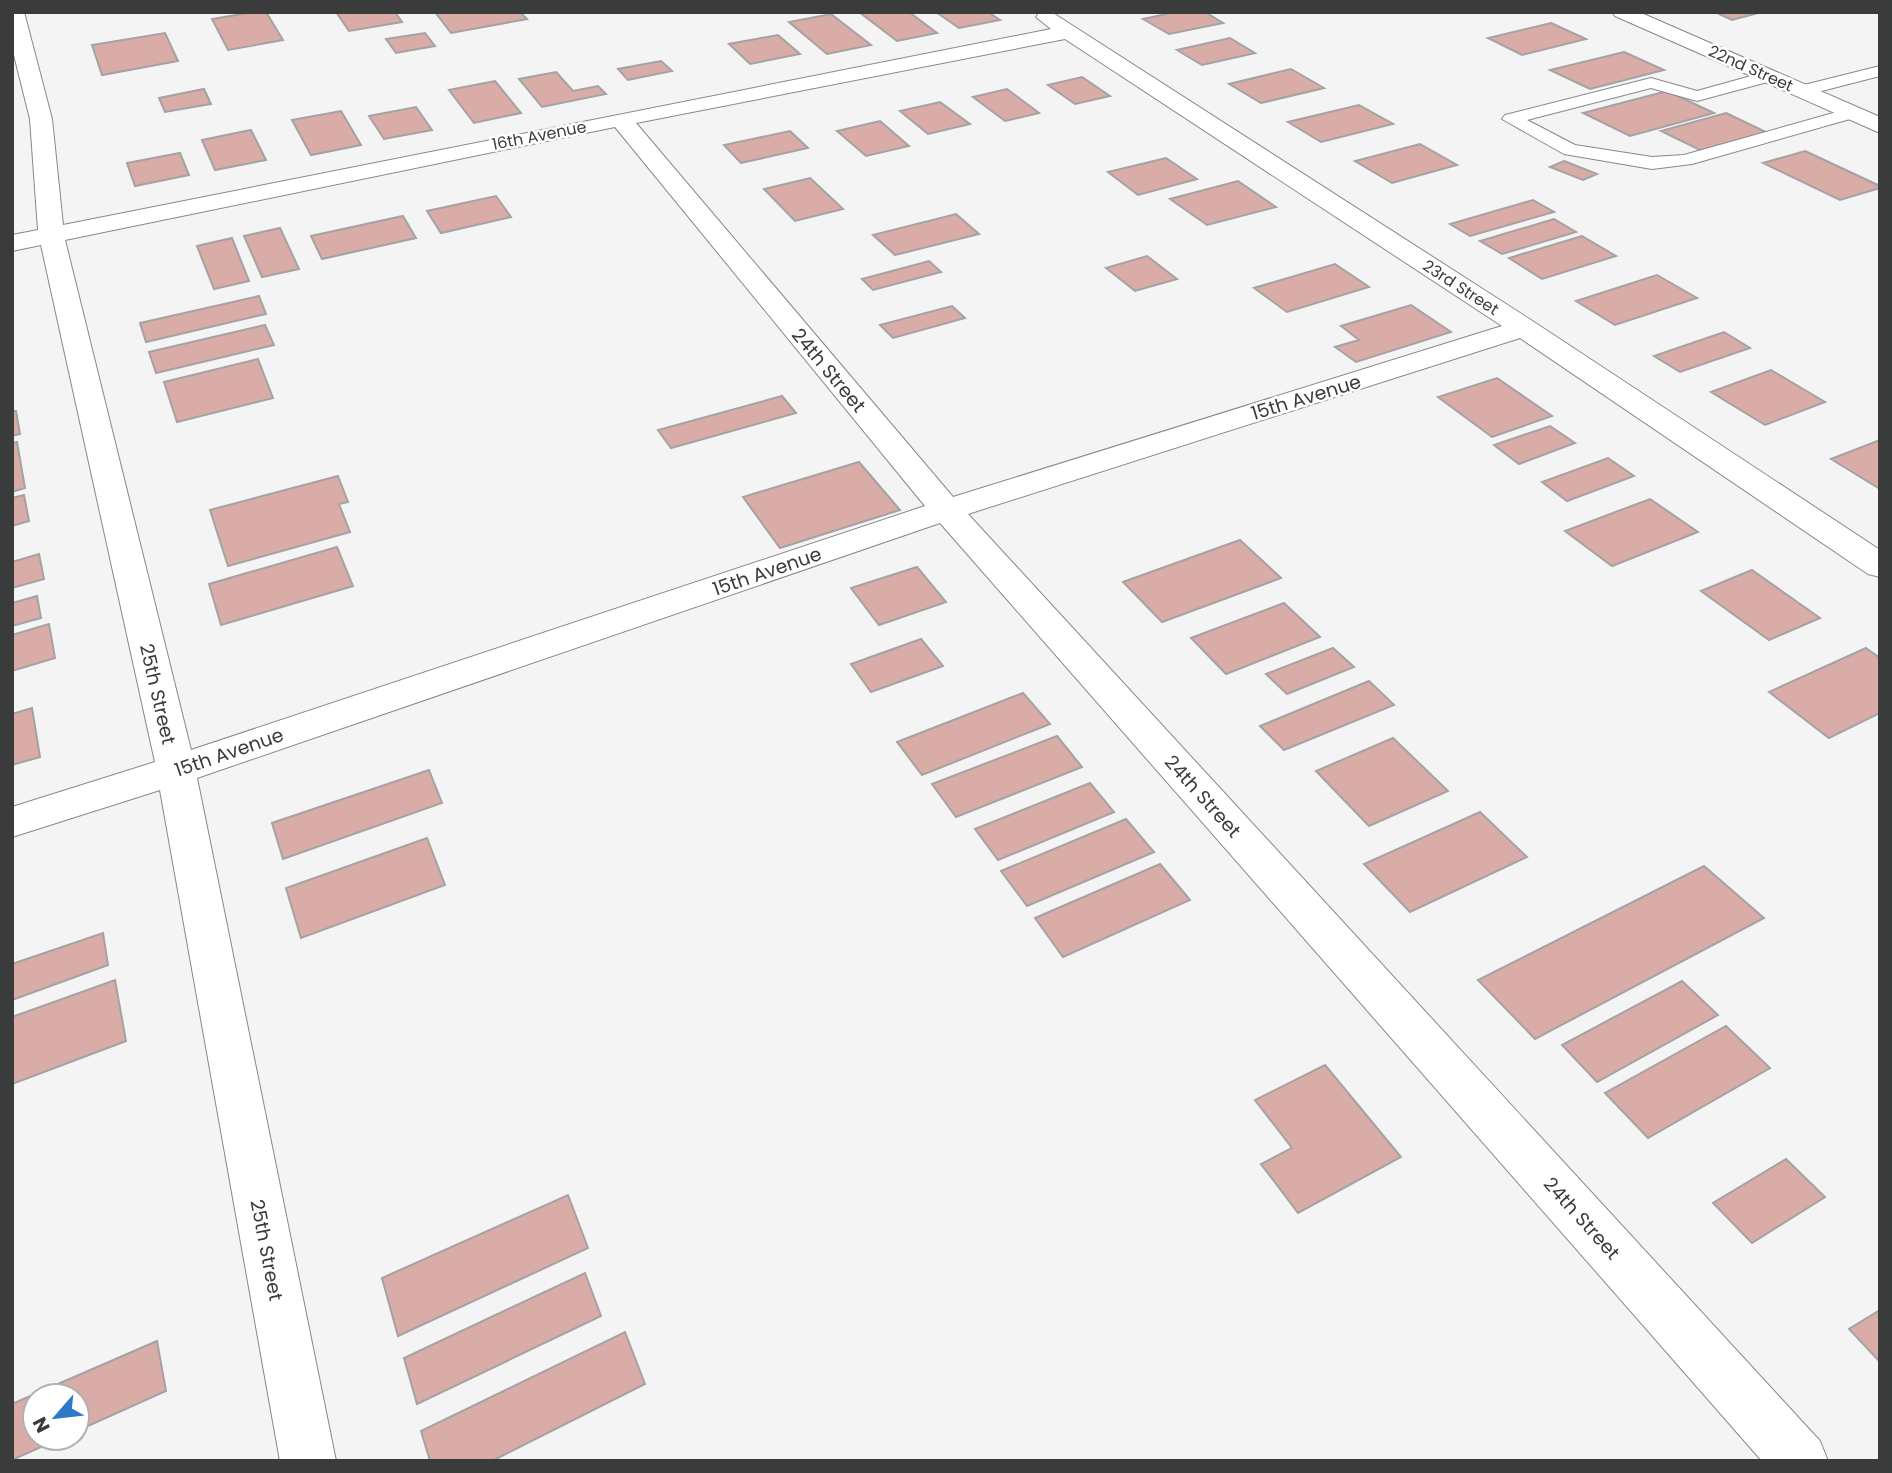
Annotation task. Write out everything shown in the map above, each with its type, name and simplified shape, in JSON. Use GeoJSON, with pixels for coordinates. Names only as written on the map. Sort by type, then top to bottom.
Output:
{"type":"FeatureCollection","features":[{"type":"Feature","properties":{"kind":"street","name":"23rd Street"},"geometry":{"type":"LineString","coordinates":[[1039,12],[1524,328],[1880,566]]}},
{"type":"Feature","properties":{"kind":"street","name":"22nd Street"},"geometry":{"type":"LineString","coordinates":[[1622,12],[1880,126]]}},
{"type":"Feature","properties":{"kind":"street","name":"25th Street"},"geometry":{"type":"LineString","coordinates":[[20,15],[41,119],[51,234],[176,770],[307,1461]]}},
{"type":"Feature","properties":{"kind":"street","name":"16th Avenue"},"geometry":{"type":"LineString","coordinates":[[12,243],[621,119],[1068,33]]}},
{"type":"Feature","properties":{"kind":"street","name":"24th Street"},"geometry":{"type":"LineString","coordinates":[[621,119],[946,510],[1800,1461]]}},
{"type":"Feature","properties":{"kind":"street","name":"15th Avenue"},"geometry":{"type":"LineString","coordinates":[[12,821],[176,770],[946,510],[1524,328]]}},
{"type":"Feature","properties":{"kind":"lane"},"geometry":{"type":"LineString","coordinates":[[1802,91],[1880,71]]}},
{"type":"Feature","properties":{"kind":"lane"},"geometry":{"type":"LineString","coordinates":[[1769,76],[1697,96],[1651,83],[1511,119],[1570,150],[1652,163],[1685,160],[1851,113]]}},
{"type":"Feature","properties":{"kind":"building"},"geometry":{"type":"Polygon","coordinates":[[[266,12],[283,40],[228,50],[212,19],[266,12]]]}},
{"type":"Feature","properties":{"kind":"building"},"geometry":{"type":"Polygon","coordinates":[[[336,12],[395,12],[402,22],[349,31],[336,12]]]}},
{"type":"Feature","properties":{"kind":"building"},"geometry":{"type":"Polygon","coordinates":[[[435,12],[520,12],[527,19],[451,33],[435,12]]]}},
{"type":"Feature","properties":{"kind":"building"},"geometry":{"type":"Polygon","coordinates":[[[859,12],[909,12],[937,33],[897,41],[859,12]]]}},
{"type":"Feature","properties":{"kind":"building"},"geometry":{"type":"Polygon","coordinates":[[[936,12],[988,12],[1000,20],[959,28],[936,12]]]}},
{"type":"Feature","properties":{"kind":"building"},"geometry":{"type":"Polygon","coordinates":[[[1176,12],[1205,12],[1223,23],[1169,34],[1143,19],[1176,12]]]}},
{"type":"Feature","properties":{"kind":"building"},"geometry":{"type":"Polygon","coordinates":[[[1715,12],[1762,12],[1732,20],[1715,12]]]}},
{"type":"Feature","properties":{"kind":"building"},"geometry":{"type":"Polygon","coordinates":[[[831,14],[871,45],[827,54],[789,22],[831,14]]]}},
{"type":"Feature","properties":{"kind":"building"},"geometry":{"type":"Polygon","coordinates":[[[1551,23],[1586,39],[1522,55],[1488,38],[1551,23]]]}},
{"type":"Feature","properties":{"kind":"building"},"geometry":{"type":"Polygon","coordinates":[[[165,33],[178,61],[102,75],[92,45],[165,33]]]}},
{"type":"Feature","properties":{"kind":"building"},"geometry":{"type":"Polygon","coordinates":[[[425,33],[435,46],[396,53],[386,39],[425,33]]]}},
{"type":"Feature","properties":{"kind":"building"},"geometry":{"type":"Polygon","coordinates":[[[778,35],[800,54],[750,64],[729,44],[778,35]]]}},
{"type":"Feature","properties":{"kind":"building"},"geometry":{"type":"Polygon","coordinates":[[[1230,38],[1255,53],[1202,65],[1177,50],[1230,38]]]}},
{"type":"Feature","properties":{"kind":"building"},"geometry":{"type":"Polygon","coordinates":[[[1624,52],[1664,70],[1590,89],[1550,70],[1624,52]]]}},
{"type":"Feature","properties":{"kind":"building"},"geometry":{"type":"Polygon","coordinates":[[[661,61],[672,71],[628,80],[618,69],[661,61]]]}},
{"type":"Feature","properties":{"kind":"building"},"geometry":{"type":"Polygon","coordinates":[[[1291,69],[1324,88],[1261,103],[1229,84],[1291,69]]]}},
{"type":"Feature","properties":{"kind":"building"},"geometry":{"type":"Polygon","coordinates":[[[556,72],[573,91],[598,86],[606,94],[542,107],[519,79],[556,72]]]}},
{"type":"Feature","properties":{"kind":"building"},"geometry":{"type":"Polygon","coordinates":[[[1082,77],[1110,96],[1075,104],[1048,85],[1082,77]]]}},
{"type":"Feature","properties":{"kind":"building"},"geometry":{"type":"Polygon","coordinates":[[[495,81],[521,113],[474,123],[449,90],[495,81]]]}},
{"type":"Feature","properties":{"kind":"building"},"geometry":{"type":"Polygon","coordinates":[[[204,89],[211,104],[165,112],[159,98],[204,89]]]}},
{"type":"Feature","properties":{"kind":"building"},"geometry":{"type":"Polygon","coordinates":[[[1007,89],[1039,113],[1005,121],[973,97],[1007,89]]]}},
{"type":"Feature","properties":{"kind":"building"},"geometry":{"type":"Polygon","coordinates":[[[1667,91],[1714,113],[1630,136],[1583,113],[1667,91]]]}},
{"type":"Feature","properties":{"kind":"building"},"geometry":{"type":"Polygon","coordinates":[[[940,102],[970,124],[928,134],[900,111],[940,102]]]}},
{"type":"Feature","properties":{"kind":"building"},"geometry":{"type":"Polygon","coordinates":[[[1359,105],[1393,124],[1321,142],[1288,122],[1359,105]]]}},
{"type":"Feature","properties":{"kind":"building"},"geometry":{"type":"Polygon","coordinates":[[[416,107],[432,130],[384,139],[369,116],[416,107]]]}},
{"type":"Feature","properties":{"kind":"building"},"geometry":{"type":"Polygon","coordinates":[[[341,111],[361,145],[311,155],[292,120],[341,111]]]}},
{"type":"Feature","properties":{"kind":"building"},"geometry":{"type":"Polygon","coordinates":[[[1726,113],[1770,134],[1704,152],[1661,131],[1726,113]]]}},
{"type":"Feature","properties":{"kind":"building"},"geometry":{"type":"Polygon","coordinates":[[[880,121],[909,146],[866,156],[837,131],[880,121]]]}},
{"type":"Feature","properties":{"kind":"building"},"geometry":{"type":"Polygon","coordinates":[[[251,130],[266,160],[215,170],[202,140],[251,130]]]}},
{"type":"Feature","properties":{"kind":"building"},"geometry":{"type":"Polygon","coordinates":[[[790,131],[808,148],[741,163],[724,145],[790,131]]]}},
{"type":"Feature","properties":{"kind":"building"},"geometry":{"type":"Polygon","coordinates":[[[1420,144],[1457,165],[1392,183],[1355,161],[1420,144]]]}},
{"type":"Feature","properties":{"kind":"building"},"geometry":{"type":"Polygon","coordinates":[[[1805,151],[1880,188],[1840,200],[1763,163],[1805,151]]]}},
{"type":"Feature","properties":{"kind":"building"},"geometry":{"type":"Polygon","coordinates":[[[180,153],[189,175],[135,186],[127,163],[180,153]]]}},
{"type":"Feature","properties":{"kind":"building"},"geometry":{"type":"Polygon","coordinates":[[[1166,158],[1197,179],[1138,195],[1108,172],[1166,158]]]}},
{"type":"Feature","properties":{"kind":"building"},"geometry":{"type":"Polygon","coordinates":[[[1564,161],[1597,174],[1583,180],[1550,167],[1564,161]]]}},
{"type":"Feature","properties":{"kind":"building"},"geometry":{"type":"Polygon","coordinates":[[[810,178],[843,209],[795,221],[764,189],[810,178]]]}},
{"type":"Feature","properties":{"kind":"building"},"geometry":{"type":"Polygon","coordinates":[[[1238,181],[1276,207],[1207,225],[1170,199],[1238,181]]]}},
{"type":"Feature","properties":{"kind":"building"},"geometry":{"type":"Polygon","coordinates":[[[496,196],[511,217],[441,233],[427,211],[496,196]]]}},
{"type":"Feature","properties":{"kind":"building"},"geometry":{"type":"Polygon","coordinates":[[[1533,200],[1554,212],[1470,236],[1450,224],[1533,200]]]}},
{"type":"Feature","properties":{"kind":"building"},"geometry":{"type":"Polygon","coordinates":[[[956,214],[979,234],[895,255],[873,235],[956,214]]]}},
{"type":"Feature","properties":{"kind":"building"},"geometry":{"type":"Polygon","coordinates":[[[403,216],[416,238],[322,259],[311,236],[403,216]]]}},
{"type":"Feature","properties":{"kind":"building"},"geometry":{"type":"Polygon","coordinates":[[[1554,219],[1576,232],[1502,254],[1480,241],[1554,219]]]}},
{"type":"Feature","properties":{"kind":"building"},"geometry":{"type":"Polygon","coordinates":[[[280,228],[299,269],[262,277],[244,236],[280,228]]]}},
{"type":"Feature","properties":{"kind":"building"},"geometry":{"type":"Polygon","coordinates":[[[1582,236],[1616,256],[1542,279],[1509,258],[1582,236]]]}},
{"type":"Feature","properties":{"kind":"building"},"geometry":{"type":"Polygon","coordinates":[[[232,238],[249,281],[214,289],[197,246],[232,238]]]}},
{"type":"Feature","properties":{"kind":"building"},"geometry":{"type":"Polygon","coordinates":[[[1147,256],[1177,279],[1135,291],[1106,268],[1147,256]]]}},
{"type":"Feature","properties":{"kind":"building"},"geometry":{"type":"Polygon","coordinates":[[[929,261],[941,272],[873,290],[862,279],[929,261]]]}},
{"type":"Feature","properties":{"kind":"building"},"geometry":{"type":"Polygon","coordinates":[[[1335,264],[1369,287],[1287,312],[1254,288],[1335,264]]]}},
{"type":"Feature","properties":{"kind":"building"},"geometry":{"type":"Polygon","coordinates":[[[1657,275],[1697,298],[1615,325],[1576,301],[1657,275]]]}},
{"type":"Feature","properties":{"kind":"building"},"geometry":{"type":"Polygon","coordinates":[[[259,296],[266,314],[146,342],[140,323],[259,296]]]}},
{"type":"Feature","properties":{"kind":"building"},"geometry":{"type":"Polygon","coordinates":[[[1411,305],[1451,332],[1356,362],[1335,347],[1359,340],[1341,326],[1411,305]]]}},
{"type":"Feature","properties":{"kind":"building"},"geometry":{"type":"Polygon","coordinates":[[[952,306],[965,318],[893,338],[880,325],[952,306]]]}},
{"type":"Feature","properties":{"kind":"building"},"geometry":{"type":"Polygon","coordinates":[[[265,325],[274,345],[156,373],[149,352],[265,325]]]}},
{"type":"Feature","properties":{"kind":"building"},"geometry":{"type":"Polygon","coordinates":[[[1724,332],[1750,348],[1680,372],[1654,356],[1724,332]]]}},
{"type":"Feature","properties":{"kind":"building"},"geometry":{"type":"Polygon","coordinates":[[[258,359],[273,398],[177,422],[164,382],[258,359]]]}},
{"type":"Feature","properties":{"kind":"building"},"geometry":{"type":"Polygon","coordinates":[[[1771,370],[1825,402],[1765,425],[1711,392],[1771,370]]]}},
{"type":"Feature","properties":{"kind":"building"},"geometry":{"type":"Polygon","coordinates":[[[1497,378],[1552,416],[1492,437],[1438,397],[1497,378]]]}},
{"type":"Feature","properties":{"kind":"building"},"geometry":{"type":"Polygon","coordinates":[[[782,396],[796,413],[671,448],[658,430],[782,396]]]}},
{"type":"Feature","properties":{"kind":"building"},"geometry":{"type":"Polygon","coordinates":[[[12,411],[16,411],[20,434],[12,436],[12,411]]]}},
{"type":"Feature","properties":{"kind":"building"},"geometry":{"type":"Polygon","coordinates":[[[1550,426],[1575,443],[1519,464],[1494,445],[1550,426]]]}},
{"type":"Feature","properties":{"kind":"building"},"geometry":{"type":"Polygon","coordinates":[[[1880,440],[1880,489],[1831,459],[1880,440]]]}},
{"type":"Feature","properties":{"kind":"building"},"geometry":{"type":"Polygon","coordinates":[[[17,442],[25,488],[12,492],[12,443],[17,442]]]}},
{"type":"Feature","properties":{"kind":"building"},"geometry":{"type":"Polygon","coordinates":[[[1608,458],[1634,476],[1567,501],[1542,482],[1608,458]]]}},
{"type":"Feature","properties":{"kind":"building"},"geometry":{"type":"Polygon","coordinates":[[[859,462],[900,510],[780,548],[743,497],[859,462]]]}},
{"type":"Feature","properties":{"kind":"building"},"geometry":{"type":"Polygon","coordinates":[[[338,476],[348,502],[339,504],[350,532],[228,566],[210,510],[338,476]]]}},
{"type":"Feature","properties":{"kind":"building"},"geometry":{"type":"Polygon","coordinates":[[[24,495],[29,521],[12,526],[12,498],[24,495]]]}},
{"type":"Feature","properties":{"kind":"building"},"geometry":{"type":"Polygon","coordinates":[[[1650,499],[1698,532],[1612,566],[1565,531],[1650,499]]]}},
{"type":"Feature","properties":{"kind":"building"},"geometry":{"type":"Polygon","coordinates":[[[1240,540],[1281,578],[1162,622],[1123,582],[1240,540]]]}},
{"type":"Feature","properties":{"kind":"building"},"geometry":{"type":"Polygon","coordinates":[[[337,547],[353,586],[221,625],[209,584],[337,547]]]}},
{"type":"Feature","properties":{"kind":"building"},"geometry":{"type":"Polygon","coordinates":[[[39,554],[44,579],[12,588],[12,562],[39,554]]]}},
{"type":"Feature","properties":{"kind":"building"},"geometry":{"type":"Polygon","coordinates":[[[917,567],[946,602],[879,625],[851,588],[917,567]]]}},
{"type":"Feature","properties":{"kind":"building"},"geometry":{"type":"Polygon","coordinates":[[[1752,570],[1820,618],[1769,640],[1701,591],[1752,570]]]}},
{"type":"Feature","properties":{"kind":"building"},"geometry":{"type":"Polygon","coordinates":[[[37,596],[41,618],[12,626],[12,603],[37,596]]]}},
{"type":"Feature","properties":{"kind":"building"},"geometry":{"type":"Polygon","coordinates":[[[1284,603],[1320,637],[1226,674],[1191,638],[1284,603]]]}},
{"type":"Feature","properties":{"kind":"building"},"geometry":{"type":"Polygon","coordinates":[[[49,624],[55,658],[12,671],[12,635],[49,624]]]}},
{"type":"Feature","properties":{"kind":"building"},"geometry":{"type":"Polygon","coordinates":[[[921,639],[943,666],[871,692],[851,664],[921,639]]]}},
{"type":"Feature","properties":{"kind":"building"},"geometry":{"type":"Polygon","coordinates":[[[1333,648],[1354,667],[1287,694],[1266,674],[1333,648]]]}},
{"type":"Feature","properties":{"kind":"building"},"geometry":{"type":"Polygon","coordinates":[[[1866,648],[1880,658],[1880,713],[1829,738],[1769,692],[1866,648]]]}},
{"type":"Feature","properties":{"kind":"building"},"geometry":{"type":"Polygon","coordinates":[[[1369,681],[1394,705],[1284,750],[1260,726],[1369,681]]]}},
{"type":"Feature","properties":{"kind":"building"},"geometry":{"type":"Polygon","coordinates":[[[1023,693],[1050,724],[922,775],[897,742],[1023,693]]]}},
{"type":"Feature","properties":{"kind":"building"},"geometry":{"type":"Polygon","coordinates":[[[32,708],[40,757],[12,765],[12,714],[32,708]]]}},
{"type":"Feature","properties":{"kind":"building"},"geometry":{"type":"Polygon","coordinates":[[[1057,736],[1082,767],[956,817],[932,784],[1057,736]]]}},
{"type":"Feature","properties":{"kind":"building"},"geometry":{"type":"Polygon","coordinates":[[[1393,738],[1448,791],[1369,826],[1316,771],[1393,738]]]}},
{"type":"Feature","properties":{"kind":"building"},"geometry":{"type":"Polygon","coordinates":[[[429,770],[442,803],[283,859],[272,823],[429,770]]]}},
{"type":"Feature","properties":{"kind":"building"},"geometry":{"type":"Polygon","coordinates":[[[1090,783],[1114,812],[998,860],[975,829],[1090,783]]]}},
{"type":"Feature","properties":{"kind":"building"},"geometry":{"type":"Polygon","coordinates":[[[1480,812],[1527,857],[1410,912],[1364,864],[1480,812]]]}},
{"type":"Feature","properties":{"kind":"building"},"geometry":{"type":"Polygon","coordinates":[[[1126,819],[1154,852],[1027,906],[1001,871],[1126,819]]]}},
{"type":"Feature","properties":{"kind":"building"},"geometry":{"type":"Polygon","coordinates":[[[427,838],[445,885],[301,938],[286,888],[427,838]]]}},
{"type":"Feature","properties":{"kind":"building"},"geometry":{"type":"Polygon","coordinates":[[[1160,864],[1190,900],[1063,957],[1035,918],[1160,864]]]}},
{"type":"Feature","properties":{"kind":"building"},"geometry":{"type":"Polygon","coordinates":[[[1704,866],[1764,918],[1535,1039],[1478,980],[1704,866]]]}},
{"type":"Feature","properties":{"kind":"building"},"geometry":{"type":"Polygon","coordinates":[[[103,933],[108,965],[12,1000],[12,964],[103,933]]]}},
{"type":"Feature","properties":{"kind":"building"},"geometry":{"type":"Polygon","coordinates":[[[115,980],[126,1041],[12,1084],[12,1017],[115,980]]]}},
{"type":"Feature","properties":{"kind":"building"},"geometry":{"type":"Polygon","coordinates":[[[1682,981],[1718,1015],[1597,1082],[1562,1045],[1682,981]]]}},
{"type":"Feature","properties":{"kind":"building"},"geometry":{"type":"Polygon","coordinates":[[[1726,1026],[1770,1068],[1648,1138],[1605,1093],[1726,1026]]]}},
{"type":"Feature","properties":{"kind":"building"},"geometry":{"type":"Polygon","coordinates":[[[1325,1065],[1401,1157],[1298,1213],[1261,1164],[1292,1148],[1255,1100],[1325,1065]]]}},
{"type":"Feature","properties":{"kind":"building"},"geometry":{"type":"Polygon","coordinates":[[[1786,1159],[1825,1197],[1752,1243],[1713,1203],[1786,1159]]]}},
{"type":"Feature","properties":{"kind":"building"},"geometry":{"type":"Polygon","coordinates":[[[568,1195],[588,1248],[398,1336],[382,1278],[568,1195]]]}},
{"type":"Feature","properties":{"kind":"building"},"geometry":{"type":"Polygon","coordinates":[[[585,1273],[601,1316],[417,1404],[404,1358],[585,1273]]]}},
{"type":"Feature","properties":{"kind":"building"},"geometry":{"type":"Polygon","coordinates":[[[1880,1310],[1880,1362],[1849,1329],[1880,1310]]]}},
{"type":"Feature","properties":{"kind":"building"},"geometry":{"type":"Polygon","coordinates":[[[625,1332],[645,1384],[492,1461],[430,1461],[421,1431],[625,1332]]]}},
{"type":"Feature","properties":{"kind":"building"},"geometry":{"type":"Polygon","coordinates":[[[157,1341],[166,1391],[91,1425],[91,1382],[63,1382],[157,1341]]]}},
{"type":"Feature","properties":{"kind":"building"},"geometry":{"type":"Polygon","coordinates":[[[21,1400],[21,1452],[30,1452],[12,1460],[12,1404],[21,1400]]]}}]}
